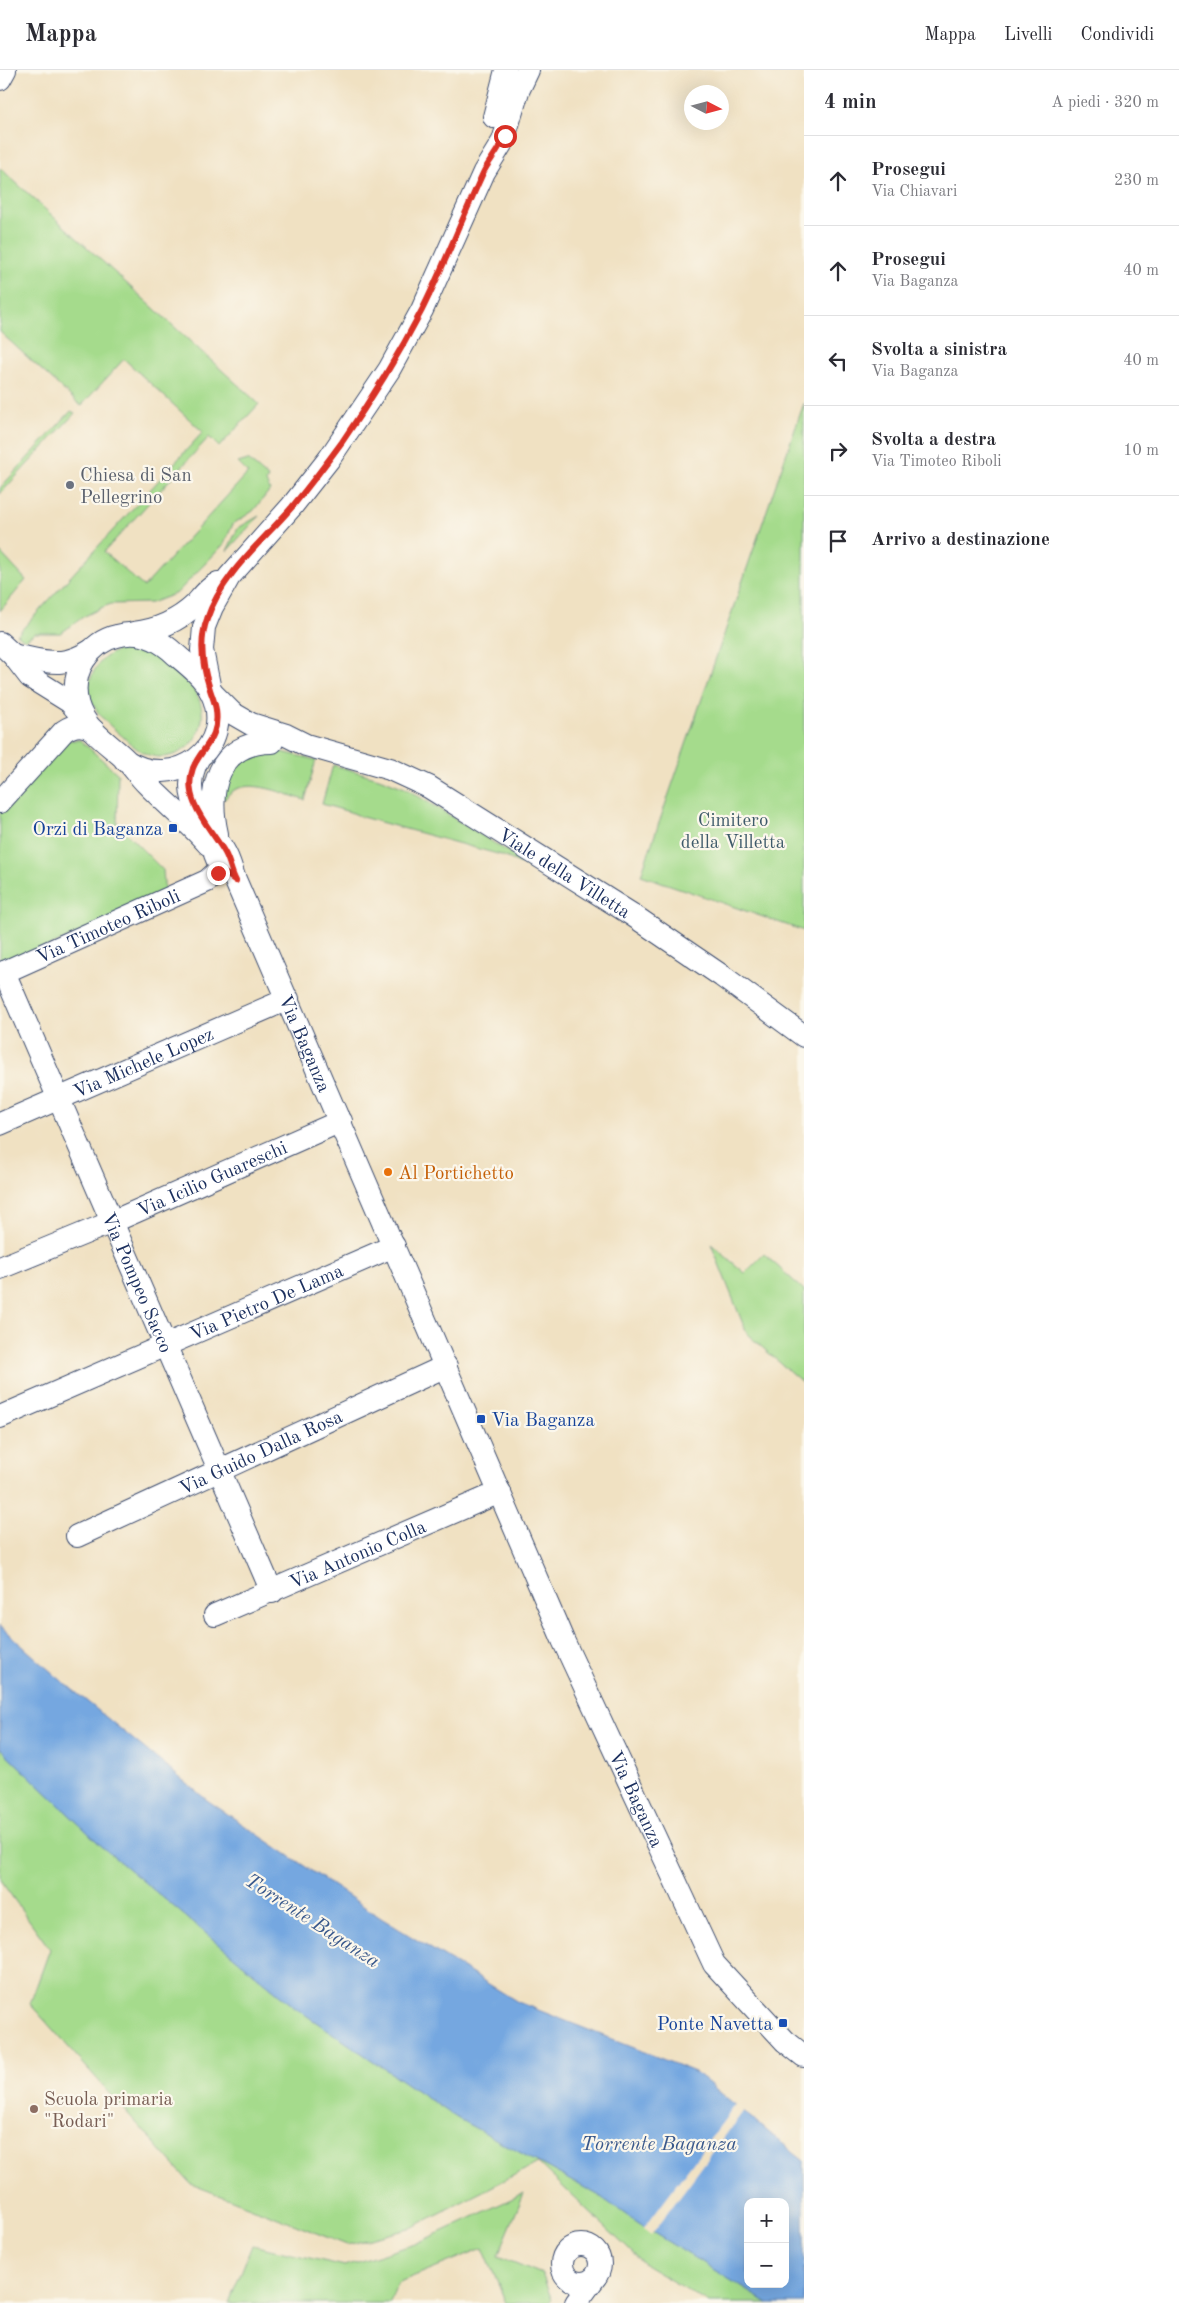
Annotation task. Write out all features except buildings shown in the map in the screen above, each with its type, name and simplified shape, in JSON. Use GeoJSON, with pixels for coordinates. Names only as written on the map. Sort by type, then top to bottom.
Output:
{"type":"FeatureCollection","features":[{"type":"Feature","properties":{"kind":"street"},"geometry":{"type":"LineString","coordinates":[[0,79],[5,70]]}},
{"type":"Feature","properties":{"kind":"street"},"geometry":{"type":"LineString","coordinates":[[484,172],[488,142],[506,70]]}},
{"type":"Feature","properties":{"kind":"street"},"geometry":{"type":"LineString","coordinates":[[6,649],[41,662],[59,663],[78,658],[115,636],[153,630],[172,622],[190,609],[210,588],[231,574],[317,475],[350,430],[389,370],[426,302],[484,172],[503,141],[518,91],[528,70]]}},
{"type":"Feature","properties":{"kind":"street","name":"Via Baganza"},"geometry":{"type":"LineString","coordinates":[[126,760],[142,769],[161,772],[180,769],[200,756],[209,746],[216,728],[216,709],[202,659],[202,635],[212,608],[231,574]]}},
{"type":"Feature","properties":{"kind":"street"},"geometry":{"type":"LineString","coordinates":[[133,634],[150,637],[166,646],[201,677],[211,692]]}},
{"type":"Feature","properties":{"kind":"street","name":"Via Baganza"},"geometry":{"type":"LineString","coordinates":[[6,649],[30,677],[70,702],[88,724],[219,852]]}},
{"type":"Feature","properties":{"kind":"street"},"geometry":{"type":"LineString","coordinates":[[0,802],[64,731],[88,724],[76,699],[76,681],[82,664],[92,650]]}},
{"type":"Feature","properties":{"kind":"street","name":"Viale della Villetta"},"geometry":{"type":"LineString","coordinates":[[211,692],[225,708],[245,722],[286,735],[306,745],[390,769],[428,788],[631,914],[722,976],[804,1036]]}},
{"type":"Feature","properties":{"kind":"street","name":"Viale della Villetta"},"geometry":{"type":"LineString","coordinates":[[200,756],[221,744],[242,740],[306,745]]}},
{"type":"Feature","properties":{"kind":"street"},"geometry":{"type":"LineString","coordinates":[[213,878],[219,868],[219,852],[213,809],[214,787],[219,772],[230,758],[244,748],[258,743],[272,742]]}},
{"type":"Feature","properties":{"kind":"street","name":"Via Baganza"},"geometry":{"type":"LineString","coordinates":[[200,756],[191,776],[192,793],[201,818],[236,881],[566,1645],[714,1964],[785,2041],[804,2056]]}},
{"type":"Feature","properties":{"kind":"street"},"geometry":{"type":"LineString","coordinates":[[213,878],[226,874],[236,881]]}},
{"type":"Feature","properties":{"kind":"street","name":"Via Timoteo Riboli"},"geometry":{"type":"LineString","coordinates":[[2,973],[213,878]]}},
{"type":"Feature","properties":{"kind":"street","name":"Via Pompeo Sacco"},"geometry":{"type":"LineString","coordinates":[[2,973],[272,1592]]}},
{"type":"Feature","properties":{"kind":"street","name":"Via Michele Lopez"},"geometry":{"type":"LineString","coordinates":[[0,1124],[288,999]]}},
{"type":"Feature","properties":{"kind":"street","name":"Via Icilio Guareschi"},"geometry":{"type":"LineString","coordinates":[[0,1268],[112,1222],[341,1121]]}},
{"type":"Feature","properties":{"kind":"street","name":"Via Pietro De Lama"},"geometry":{"type":"LineString","coordinates":[[0,1417],[394,1246]]}},
{"type":"Feature","properties":{"kind":"street","name":"Via Guido Dalla Rosa"},"geometry":{"type":"LineString","coordinates":[[76,1536],[446,1366]]}},
{"type":"Feature","properties":{"kind":"street","name":"Via Antonio Colla"},"geometry":{"type":"LineString","coordinates":[[215,1615],[500,1492]]}},
{"type":"Feature","properties":{"kind":"street"},"geometry":{"type":"LineString","coordinates":[[575,2246],[587,2246],[597,2253],[600,2265],[596,2276],[586,2282],[574,2296],[564,2272],[563,2260],[565,2254],[575,2246]]}},
{"type":"Feature","properties":{"kind":"green space"},"geometry":{"type":"Polygon","coordinates":[[[0,168],[259,404],[219,447],[209,437],[104,552],[144,587],[248,473],[238,463],[248,460],[268,477],[266,482],[270,490],[253,511],[233,524],[224,544],[177,593],[151,603],[111,604],[83,617],[61,633],[35,633],[25,640],[17,635],[203,432],[124,359],[81,406],[0,332],[0,168]]]}},
{"type":"Feature","properties":{"kind":"green space","name":"Cimitero della Villetta"},"geometry":{"type":"Polygon","coordinates":[[[804,403],[804,931],[641,875],[804,403]]]}},
{"type":"Feature","properties":{"kind":"green space"},"geometry":{"type":"Polygon","coordinates":[[[71,411],[75,413],[0,494],[0,488],[71,411]]]}},
{"type":"Feature","properties":{"kind":"green space"},"geometry":{"type":"Polygon","coordinates":[[[259,516],[227,551],[238,528],[259,516]]]}},
{"type":"Feature","properties":{"kind":"green space"},"geometry":{"type":"Polygon","coordinates":[[[0,552],[26,580],[0,611],[0,552]]]}},
{"type":"Feature","properties":{"kind":"green space"},"geometry":{"type":"Polygon","coordinates":[[[131,648],[148,651],[155,655],[176,671],[197,695],[201,705],[201,726],[191,744],[174,755],[157,757],[140,750],[105,721],[93,704],[89,686],[98,665],[113,653],[131,648]]]}},
{"type":"Feature","properties":{"kind":"green space"},"geometry":{"type":"Polygon","coordinates":[[[61,740],[80,740],[118,774],[117,827],[125,832],[163,870],[165,895],[0,968],[0,809],[61,740]]]}},
{"type":"Feature","properties":{"kind":"green space"},"geometry":{"type":"Polygon","coordinates":[[[274,750],[316,760],[305,800],[274,790],[252,786],[241,787],[232,791],[225,799],[220,798],[222,783],[242,758],[274,750]]]}},
{"type":"Feature","properties":{"kind":"green space"},"geometry":{"type":"Polygon","coordinates":[[[333,765],[379,778],[405,788],[546,875],[501,855],[362,817],[322,804],[333,765]]]}},
{"type":"Feature","properties":{"kind":"green space"},"geometry":{"type":"Polygon","coordinates":[[[711,1244],[745,1273],[764,1254],[804,1290],[804,1384],[747,1334],[711,1244]]]}},
{"type":"Feature","properties":{"kind":"green space"},"geometry":{"type":"Polygon","coordinates":[[[0,1748],[108,1852],[297,2009],[457,2118],[598,2195],[639,2224],[768,2303],[709,2303],[645,2265],[538,2163],[409,2229],[347,2245],[191,2184],[30,2004],[50,1949],[0,1880],[0,1748]]]}},
{"type":"Feature","properties":{"kind":"green space"},"geometry":{"type":"Polygon","coordinates":[[[524,2193],[498,2256],[542,2274],[552,2299],[548,2303],[506,2303],[483,2248],[397,2283],[390,2303],[229,2303],[252,2245],[345,2266],[415,2244],[524,2193]]]}},
{"type":"Feature","properties":{"kind":"water","name":"Torrente Baganza"},"geometry":{"type":"Polygon","coordinates":[[[0,1626],[56,1676],[207,1800],[381,1918],[518,2002],[695,2072],[804,2161],[804,2303],[768,2303],[639,2224],[598,2195],[457,2118],[297,2009],[108,1852],[0,1748],[0,1626]]]}},
{"type":"Feature","properties":{"kind":"pier"},"geometry":{"type":"Polygon","coordinates":[[[737,2103],[745,2109],[651,2235],[643,2229],[737,2103]]]}},
{"type":"Feature","properties":{"kind":"place","name":"Chiesa di San Pellegrino"},"geometry":{"type":"Point","coordinates":[70,485]}},
{"type":"Feature","properties":{"kind":"place","name":"Orzi di Baganza"},"geometry":{"type":"Point","coordinates":[173,828]}},
{"type":"Feature","properties":{"kind":"place","name":"Al Portichetto"},"geometry":{"type":"Point","coordinates":[388,1172]}},
{"type":"Feature","properties":{"kind":"place","name":"Via Baganza"},"geometry":{"type":"Point","coordinates":[481,1419]}},
{"type":"Feature","properties":{"kind":"place","name":"Ponte Navetta"},"geometry":{"type":"Point","coordinates":[783,2023]}},
{"type":"Feature","properties":{"kind":"place","name":"Scuola primaria \"Rodari\""},"geometry":{"type":"Point","coordinates":[34,2109]}},
{"type":"Feature","properties":{"kind":"route"},"geometry":{"type":"LineString","coordinates":[[218,873],[213,878],[226,874],[233,877],[236,881],[225,853],[205,824],[195,805],[190,781],[192,770],[213,737],[217,719],[214,700],[202,659],[202,635],[208,616],[227,580],[317,475],[389,370],[422,310],[474,198],[484,172],[505,136]]}}]}
